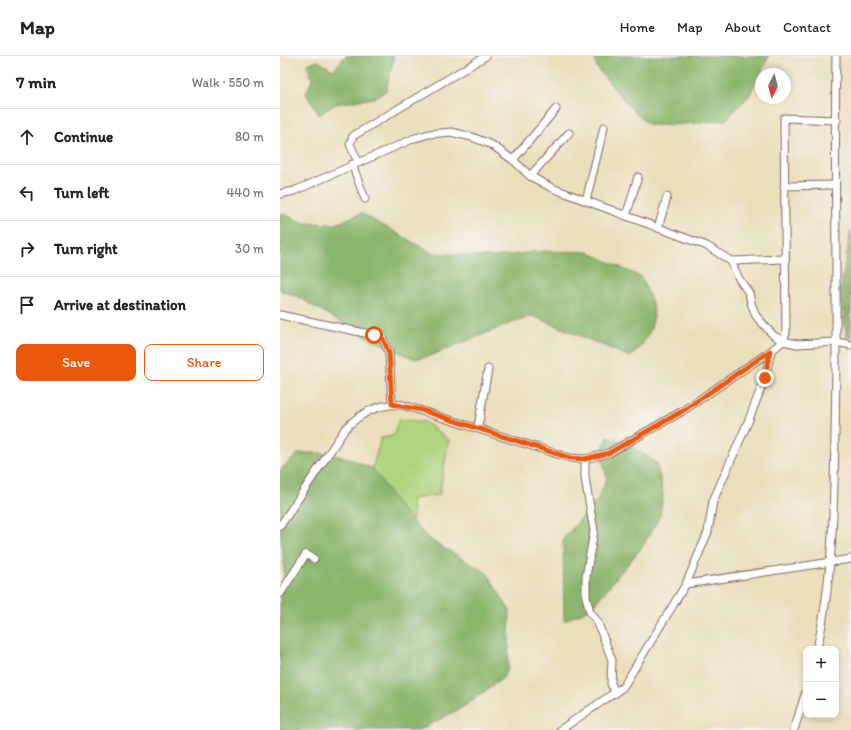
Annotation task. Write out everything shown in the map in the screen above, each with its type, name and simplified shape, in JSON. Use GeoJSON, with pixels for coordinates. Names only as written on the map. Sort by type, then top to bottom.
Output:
{"type":"FeatureCollection","features":[{"type":"Feature","properties":{"kind":"street"},"geometry":{"type":"LineString","coordinates":[[365,199],[350,144],[353,136],[486,56]]}},
{"type":"Feature","properties":{"kind":"street"},"geometry":{"type":"LineString","coordinates":[[818,646],[824,615],[834,517],[837,342],[834,184],[837,120],[836,56]]}},
{"type":"Feature","properties":{"kind":"street"},"geometry":{"type":"LineString","coordinates":[[513,160],[556,109]]}},
{"type":"Feature","properties":{"kind":"street"},"geometry":{"type":"LineString","coordinates":[[280,526],[345,429],[354,419],[366,411],[392,404],[415,408],[570,458],[585,459],[609,453],[681,412],[770,351],[783,341],[786,333],[784,259],[784,118],[837,120]]}},
{"type":"Feature","properties":{"kind":"street"},"geometry":{"type":"LineString","coordinates":[[586,200],[604,127]]}},
{"type":"Feature","properties":{"kind":"street"},"geometry":{"type":"LineString","coordinates":[[280,194],[294,191],[414,138],[429,134],[451,132],[472,137],[492,145],[513,160],[530,176],[552,188],[707,246],[731,261],[739,279],[749,293],[756,316],[762,326],[783,341],[811,344],[837,342],[851,345]]}},
{"type":"Feature","properties":{"kind":"street"},"geometry":{"type":"LineString","coordinates":[[530,176],[569,132]]}},
{"type":"Feature","properties":{"kind":"street"},"geometry":{"type":"LineString","coordinates":[[626,216],[638,177]]}},
{"type":"Feature","properties":{"kind":"street"},"geometry":{"type":"LineString","coordinates":[[784,186],[834,184]]}},
{"type":"Feature","properties":{"kind":"street"},"geometry":{"type":"LineString","coordinates":[[658,228],[667,196]]}},
{"type":"Feature","properties":{"kind":"street"},"geometry":{"type":"LineString","coordinates":[[731,261],[784,259]]}},
{"type":"Feature","properties":{"kind":"street"},"geometry":{"type":"LineString","coordinates":[[280,315],[351,330],[383,339],[389,353],[392,404]]}},
{"type":"Feature","properties":{"kind":"street"},"geometry":{"type":"LineString","coordinates":[[560,730],[616,693],[629,679],[686,584],[708,532],[713,501],[748,422],[765,378],[770,351]]}},
{"type":"Feature","properties":{"kind":"street"},"geometry":{"type":"LineString","coordinates":[[478,428],[488,369]]}},
{"type":"Feature","properties":{"kind":"street"},"geometry":{"type":"LineString","coordinates":[[585,459],[585,478],[594,531],[586,577],[586,597],[590,612],[597,621],[612,660],[611,684],[616,693]]}},
{"type":"Feature","properties":{"kind":"street"},"geometry":{"type":"LineString","coordinates":[[280,594],[306,554],[314,559]]}},
{"type":"Feature","properties":{"kind":"street"},"geometry":{"type":"LineString","coordinates":[[686,584],[851,559]]}},
{"type":"Feature","properties":{"kind":"street"},"geometry":{"type":"LineString","coordinates":[[794,730],[803,701]]}},
{"type":"Feature","properties":{"kind":"green space"},"geometry":{"type":"Polygon","coordinates":[[[346,56],[393,56],[386,91],[373,98],[335,104],[319,115],[306,93],[312,80],[307,64],[318,61],[333,70],[346,56]]]}},
{"type":"Feature","properties":{"kind":"green space"},"geometry":{"type":"Polygon","coordinates":[[[594,56],[769,56],[763,68],[755,68],[755,84],[749,96],[726,120],[673,125],[649,125],[632,110],[597,68],[594,56]]]}},
{"type":"Feature","properties":{"kind":"green space"},"geometry":{"type":"Polygon","coordinates":[[[280,213],[305,223],[336,224],[361,213],[432,253],[493,257],[542,251],[588,252],[641,277],[653,306],[654,313],[651,327],[640,347],[630,357],[533,316],[506,325],[430,356],[415,359],[370,339],[298,297],[280,290],[280,213]]]}},
{"type":"Feature","properties":{"kind":"green space"},"geometry":{"type":"Polygon","coordinates":[[[851,231],[851,351],[847,339],[840,292],[851,231]]]}},
{"type":"Feature","properties":{"kind":"green space"},"geometry":{"type":"Polygon","coordinates":[[[399,419],[425,422],[449,440],[439,495],[412,499],[413,519],[403,521],[369,479],[381,438],[393,436],[399,419]]]}},
{"type":"Feature","properties":{"kind":"green space"},"geometry":{"type":"Polygon","coordinates":[[[607,436],[630,445],[657,463],[663,494],[660,516],[642,547],[591,608],[564,621],[563,539],[598,499],[607,478],[601,455],[607,436]]]}},
{"type":"Feature","properties":{"kind":"green space"},"geometry":{"type":"Polygon","coordinates":[[[299,453],[321,453],[349,458],[373,469],[399,507],[429,539],[487,573],[510,611],[508,668],[503,678],[463,707],[419,730],[280,730],[280,592],[284,577],[284,570],[280,532],[280,470],[299,453]]]}},
{"type":"Feature","properties":{"kind":"route"},"geometry":{"type":"LineString","coordinates":[[374,335],[383,339],[389,353],[392,404],[403,405],[421,410],[570,458],[595,458],[609,453],[681,412],[770,351],[769,364],[765,378]]}}]}
